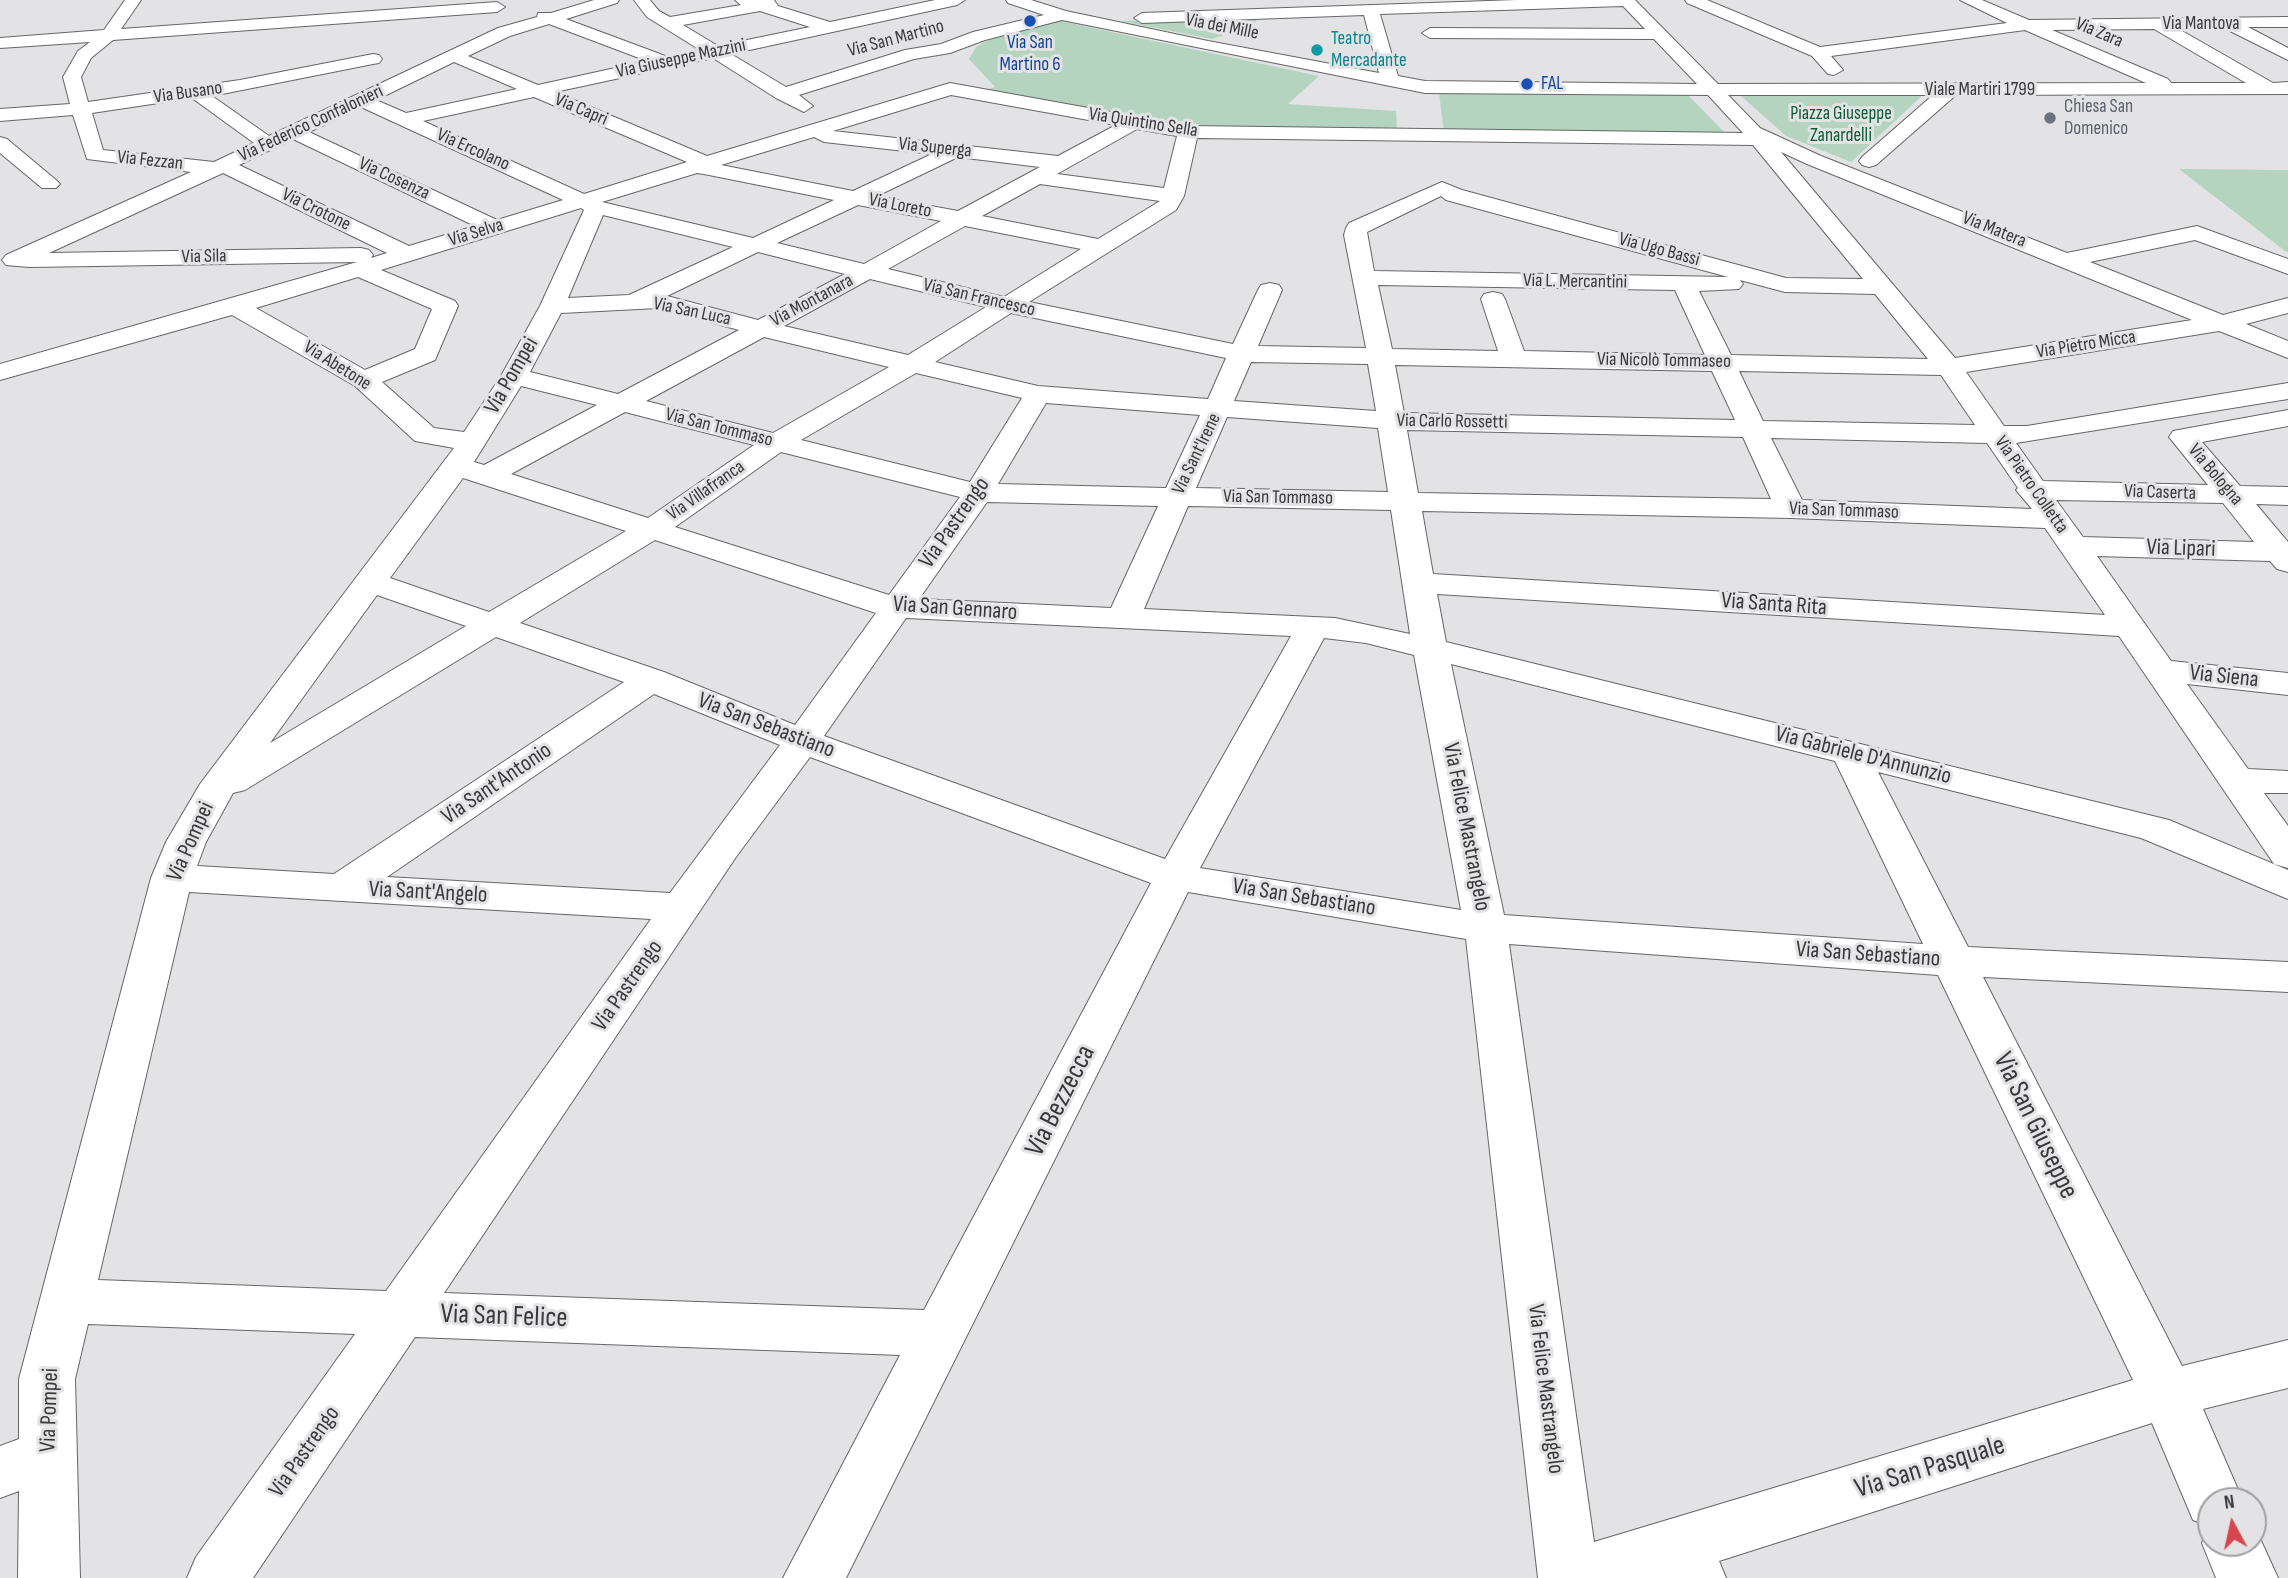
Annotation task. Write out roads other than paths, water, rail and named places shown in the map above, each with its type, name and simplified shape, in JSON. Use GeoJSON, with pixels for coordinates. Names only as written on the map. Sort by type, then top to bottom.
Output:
{"type":"FeatureCollection","features":[{"type":"Feature","properties":{"kind":"street","name":"Via Fezzan"},"geometry":{"type":"LineString","coordinates":[[133,0],[109,35],[84,55],[72,77],[94,155],[220,167]]}},
{"type":"Feature","properties":{"kind":"street","name":"Via Federico Confalonieri"},"geometry":{"type":"LineString","coordinates":[[7,260],[220,167],[504,32],[611,0]]}},
{"type":"Feature","properties":{"kind":"street"},"geometry":{"type":"LineString","coordinates":[[642,0],[653,14],[835,126]]}},
{"type":"Feature","properties":{"kind":"street"},"geometry":{"type":"LineString","coordinates":[[743,0],[760,5],[827,7]]}},
{"type":"Feature","properties":{"kind":"street"},"geometry":{"type":"LineString","coordinates":[[878,0],[990,34]]}},
{"type":"Feature","properties":{"kind":"street","name":"Via Giuseppe Mazzini"},"geometry":{"type":"LineString","coordinates":[[405,119],[957,0]]}},
{"type":"Feature","properties":{"kind":"street","name":"Via dei Mille"},"geometry":{"type":"LineString","coordinates":[[1014,0],[1062,15],[1208,46],[1425,87]]}},
{"type":"Feature","properties":{"kind":"street"},"geometry":{"type":"LineString","coordinates":[[1152,0],[1155,17]]}},
{"type":"Feature","properties":{"kind":"street"},"geometry":{"type":"LineString","coordinates":[[1087,20],[1277,6],[1452,7],[1626,0]]}},
{"type":"Feature","properties":{"kind":"street","name":"Via Matera"},"geometry":{"type":"LineString","coordinates":[[1626,0],[1756,136],[2288,350]]}},
{"type":"Feature","properties":{"kind":"street"},"geometry":{"type":"LineString","coordinates":[[1693,0],[1854,65]]}},
{"type":"Feature","properties":{"kind":"street"},"geometry":{"type":"LineString","coordinates":[[1969,1],[1995,0]]}},
{"type":"Feature","properties":{"kind":"street","name":"Via Zara"},"geometry":{"type":"LineString","coordinates":[[1969,1],[2176,89]]}},
{"type":"Feature","properties":{"kind":"street"},"geometry":{"type":"LineString","coordinates":[[1538,4],[1572,51]]}},
{"type":"Feature","properties":{"kind":"street"},"geometry":{"type":"LineString","coordinates":[[2108,4],[2154,22],[2279,88]]}},
{"type":"Feature","properties":{"kind":"street"},"geometry":{"type":"LineString","coordinates":[[2178,4],[2224,22],[2288,55]]}},
{"type":"Feature","properties":{"kind":"street"},"geometry":{"type":"LineString","coordinates":[[667,23],[760,5]]}},
{"type":"Feature","properties":{"kind":"street"},"geometry":{"type":"LineString","coordinates":[[1208,46],[1258,27],[1277,6]]}},
{"type":"Feature","properties":{"kind":"street"},"geometry":{"type":"LineString","coordinates":[[0,43],[263,24],[361,8],[505,7],[554,17],[665,62]]}},
{"type":"Feature","properties":{"kind":"street"},"geometry":{"type":"LineString","coordinates":[[686,34],[789,7],[827,27],[863,39]]}},
{"type":"Feature","properties":{"kind":"street"},"geometry":{"type":"LineString","coordinates":[[1375,7],[1378,33],[1390,82]]}},
{"type":"Feature","properties":{"kind":"street"},"geometry":{"type":"LineString","coordinates":[[1452,7],[1497,89]]}},
{"type":"Feature","properties":{"kind":"street"},"geometry":{"type":"LineString","coordinates":[[361,8],[378,80],[389,87]]}},
{"type":"Feature","properties":{"kind":"street","name":"Via San Martino"},"geometry":{"type":"LineString","coordinates":[[783,94],[911,54],[944,49],[1062,15]]}},
{"type":"Feature","properties":{"kind":"street"},"geometry":{"type":"LineString","coordinates":[[1818,52],[2028,25],[2288,22]]}},
{"type":"Feature","properties":{"kind":"street"},"geometry":{"type":"LineString","coordinates":[[1415,33],[1656,34]]}},
{"type":"Feature","properties":{"kind":"street"},"geometry":{"type":"LineString","coordinates":[[2072,44],[2112,44]]}},
{"type":"Feature","properties":{"kind":"street","name":"Via Mantova"},"geometry":{"type":"LineString","coordinates":[[2152,44],[2288,44]]}},
{"type":"Feature","properties":{"kind":"street"},"geometry":{"type":"LineString","coordinates":[[887,47],[911,54]]}},
{"type":"Feature","properties":{"kind":"street"},"geometry":{"type":"LineString","coordinates":[[944,49],[960,78],[950,89]]}},
{"type":"Feature","properties":{"kind":"street"},"geometry":{"type":"LineString","coordinates":[[1818,52],[1851,90]]}},
{"type":"Feature","properties":{"kind":"street","name":"Via Capri"},"geometry":{"type":"LineString","coordinates":[[454,56],[703,165]]}},
{"type":"Feature","properties":{"kind":"street","name":"Via Busano"},"geometry":{"type":"LineString","coordinates":[[0,115],[79,109],[195,92],[373,59]]}},
{"type":"Feature","properties":{"kind":"street"},"geometry":{"type":"LineString","coordinates":[[1586,70],[1600,89]]}},
{"type":"Feature","properties":{"kind":"street"},"geometry":{"type":"LineString","coordinates":[[1878,73],[1925,90]]}},
{"type":"Feature","properties":{"kind":"street"},"geometry":{"type":"LineString","coordinates":[[1442,188],[1432,149],[1425,87],[1713,90]]}},
{"type":"Feature","properties":{"kind":"street","name":"Viale Martiri 1799"},"geometry":{"type":"LineString","coordinates":[[1713,90],[2279,88]]}},
{"type":"Feature","properties":{"kind":"street","name":"Via Quintino Sella"},"geometry":{"type":"LineString","coordinates":[[950,89],[1188,132],[1432,149]]}},
{"type":"Feature","properties":{"kind":"street","name":"Via Selva"},"geometry":{"type":"LineString","coordinates":[[0,372],[235,306],[494,227],[589,204],[703,165],[950,89]]}},
{"type":"Feature","properties":{"kind":"street"},"geometry":{"type":"LineString","coordinates":[[1869,161],[1950,90]]}},
{"type":"Feature","properties":{"kind":"street"},"geometry":{"type":"LineString","coordinates":[[195,92],[268,144]]}},
{"type":"Feature","properties":{"kind":"street","name":"Via Ercolano"},"geometry":{"type":"LineString","coordinates":[[362,100],[589,204]]}},
{"type":"Feature","properties":{"kind":"street"},"geometry":{"type":"LineString","coordinates":[[1011,123],[1046,107]]}},
{"type":"Feature","properties":{"kind":"street"},"geometry":{"type":"LineString","coordinates":[[860,118],[898,123]]}},
{"type":"Feature","properties":{"kind":"street","name":"Via Montanara"},"geometry":{"type":"LineString","coordinates":[[473,461],[621,403],[866,272],[1133,122]]}},
{"type":"Feature","properties":{"kind":"street","name":"Via Cosenza"},"geometry":{"type":"LineString","coordinates":[[293,132],[494,227]]}},
{"type":"Feature","properties":{"kind":"street"},"geometry":{"type":"LineString","coordinates":[[1036,177],[1173,197],[1188,132]]}},
{"type":"Feature","properties":{"kind":"street","name":"Via Superga"},"geometry":{"type":"LineString","coordinates":[[808,134],[1062,163]]}},
{"type":"Feature","properties":{"kind":"street"},"geometry":{"type":"LineString","coordinates":[[1432,149],[1756,136]]}},
{"type":"Feature","properties":{"kind":"street","name":"Via Pietro Colletta"},"geometry":{"type":"LineString","coordinates":[[1756,136],[1948,367],[2288,855]]}},
{"type":"Feature","properties":{"kind":"street"},"geometry":{"type":"LineString","coordinates":[[0,144],[49,184]]}},
{"type":"Feature","properties":{"kind":"street"},"geometry":{"type":"LineString","coordinates":[[632,302],[955,151]]}},
{"type":"Feature","properties":{"kind":"street","name":"Via Loreto"},"geometry":{"type":"LineString","coordinates":[[703,165],[1101,246]]}},
{"type":"Feature","properties":{"kind":"street","name":"Via Crotone"},"geometry":{"type":"LineString","coordinates":[[220,167],[408,254]]}},
{"type":"Feature","properties":{"kind":"street","name":"Via Ugo Bassi"},"geometry":{"type":"LineString","coordinates":[[1442,188],[1454,195],[1785,285],[1880,287]]}},
{"type":"Feature","properties":{"kind":"street","name":"Via Felice Mastrangelo"},"geometry":{"type":"LineString","coordinates":[[1442,188],[1357,228],[1355,234],[1380,355],[1430,649],[1486,928],[1571,1578]]}},
{"type":"Feature","properties":{"kind":"street","name":"Via Villafranca"},"geometry":{"type":"LineString","coordinates":[[214,792],[653,528],[777,442],[911,365],[1168,205],[1173,197]]}},
{"type":"Feature","properties":{"kind":"street","name":"Via San Francesco"},"geometry":{"type":"LineString","coordinates":[[589,204],[753,246],[1007,305],[1242,354],[1380,355]]}},
{"type":"Feature","properties":{"kind":"street","name":"Via Pompei"},"geometry":{"type":"LineString","coordinates":[[49,1578],[24,1463],[172,878],[187,842],[214,792],[371,582],[473,461],[552,306],[589,204]]}},
{"type":"Feature","properties":{"kind":"street"},"geometry":{"type":"LineString","coordinates":[[2068,260],[2197,233],[2288,267]]}},
{"type":"Feature","properties":{"kind":"street","name":"Via Sila"},"geometry":{"type":"LineString","coordinates":[[7,260],[408,254]]}},
{"type":"Feature","properties":{"kind":"street"},"geometry":{"type":"LineString","coordinates":[[359,269],[446,306],[426,354],[364,380]]}},
{"type":"Feature","properties":{"kind":"street","name":"Via L. Mercantini"},"geometry":{"type":"LineString","coordinates":[[1365,278],[1785,285]]}},
{"type":"Feature","properties":{"kind":"street"},"geometry":{"type":"LineString","coordinates":[[1684,284],[1791,509]]}},
{"type":"Feature","properties":{"kind":"street","name":"Via Sant'Irene"},"geometry":{"type":"LineString","coordinates":[[1123,618],[1270,290]]}},
{"type":"Feature","properties":{"kind":"street"},"geometry":{"type":"LineString","coordinates":[[1493,299],[1513,358]]}},
{"type":"Feature","properties":{"kind":"street","name":"Via San Luca"},"geometry":{"type":"LineString","coordinates":[[552,306],[659,301],[911,365]]}},
{"type":"Feature","properties":{"kind":"street","name":"Via Pietro Micca"},"geometry":{"type":"LineString","coordinates":[[1948,367],[2223,323],[2288,305]]}},
{"type":"Feature","properties":{"kind":"street","name":"Via Abetone"},"geometry":{"type":"LineString","coordinates":[[235,306],[364,380],[425,435],[473,461]]}},
{"type":"Feature","properties":{"kind":"street","name":"Via Nicolò Tommaseo"},"geometry":{"type":"LineString","coordinates":[[1380,355],[1948,367]]}},
{"type":"Feature","properties":{"kind":"street","name":"Via Carlo Rossetti"},"geometry":{"type":"LineString","coordinates":[[911,365],[1038,394],[1391,421],[1997,436],[2027,435],[2288,391]]}},
{"type":"Feature","properties":{"kind":"street","name":"Via San Tommaso"},"geometry":{"type":"LineString","coordinates":[[514,376],[978,493],[1791,509],[2064,533]]}},
{"type":"Feature","properties":{"kind":"street","name":"Via Pastrengo"},"geometry":{"type":"LineString","coordinates":[[218,1578],[722,848],[802,741],[978,493],[1038,394]]}},
{"type":"Feature","properties":{"kind":"street","name":"Via Bologna"},"geometry":{"type":"LineString","coordinates":[[2285,555],[2183,437],[2288,418]]}},
{"type":"Feature","properties":{"kind":"street","name":"Via San Gennaro"},"geometry":{"type":"LineString","coordinates":[[473,461],[653,528],[895,608],[1314,628],[1366,633],[1430,649]]}},
{"type":"Feature","properties":{"kind":"street","name":"Via Caserta"},"geometry":{"type":"LineString","coordinates":[[2031,489],[2288,496]]}},
{"type":"Feature","properties":{"kind":"street","name":"Via Lipari"},"geometry":{"type":"LineString","coordinates":[[2064,533],[2285,555]]}},
{"type":"Feature","properties":{"kind":"street","name":"Via San Sebastiano"},"geometry":{"type":"LineString","coordinates":[[371,582],[651,680],[802,741],[1175,877],[1486,928],[1953,961],[2288,977]]}},
{"type":"Feature","properties":{"kind":"street","name":"Via Santa Rita"},"geometry":{"type":"LineString","coordinates":[[1419,583],[2130,627]]}},
{"type":"Feature","properties":{"kind":"street","name":"Via Bezzecca"},"geometry":{"type":"LineString","coordinates":[[814,1578],[1175,877],[1314,628]]}},
{"type":"Feature","properties":{"kind":"street","name":"Via Gabriele D'Annunzio"},"geometry":{"type":"LineString","coordinates":[[1430,649],[2155,829],[2288,886]]}},
{"type":"Feature","properties":{"kind":"street","name":"Via Siena"},"geometry":{"type":"LineString","coordinates":[[2160,670],[2288,684]]}},
{"type":"Feature","properties":{"kind":"street","name":"Via Sant'Antonio"},"geometry":{"type":"LineString","coordinates":[[342,888],[651,680]]}},
{"type":"Feature","properties":{"kind":"street","name":"Via San Giuseppe"},"geometry":{"type":"LineString","coordinates":[[1850,753],[2168,1394],[2208,1487]]}},
{"type":"Feature","properties":{"kind":"street"},"geometry":{"type":"LineString","coordinates":[[2236,780],[2288,782]]}},
{"type":"Feature","properties":{"kind":"street","name":"Via Sant'Angelo"},"geometry":{"type":"LineString","coordinates":[[172,878],[683,907]]}},
{"type":"Feature","properties":{"kind":"street","name":"Via San Felice"},"geometry":{"type":"LineString","coordinates":[[66,1301],[942,1334]]}},
{"type":"Feature","properties":{"kind":"street","name":"Via San Pasquale"},"geometry":{"type":"LineString","coordinates":[[1571,1578],[1688,1561],[2168,1394],[2288,1364]]}},
{"type":"Feature","properties":{"kind":"street"},"geometry":{"type":"LineString","coordinates":[[2238,1557],[2247,1578]]}},
{"type":"Feature","properties":{"kind":"place","name":"Via San Martino 6"},"geometry":{"type":"Point","coordinates":[1030,21]}},
{"type":"Feature","properties":{"kind":"place","name":"Teatro Mercadante"},"geometry":{"type":"Point","coordinates":[1317,50]}},
{"type":"Feature","properties":{"kind":"place","name":"FAL"},"geometry":{"type":"Point","coordinates":[1527,84]}},
{"type":"Feature","properties":{"kind":"place","name":"Chiesa San Domenico"},"geometry":{"type":"Point","coordinates":[2050,118]}},
{"type":"Feature","properties":{"kind":"park label","name":"Piazza Giuseppe Zanardelli"},"geometry":{"type":"Point","coordinates":[1841,125]}}]}
